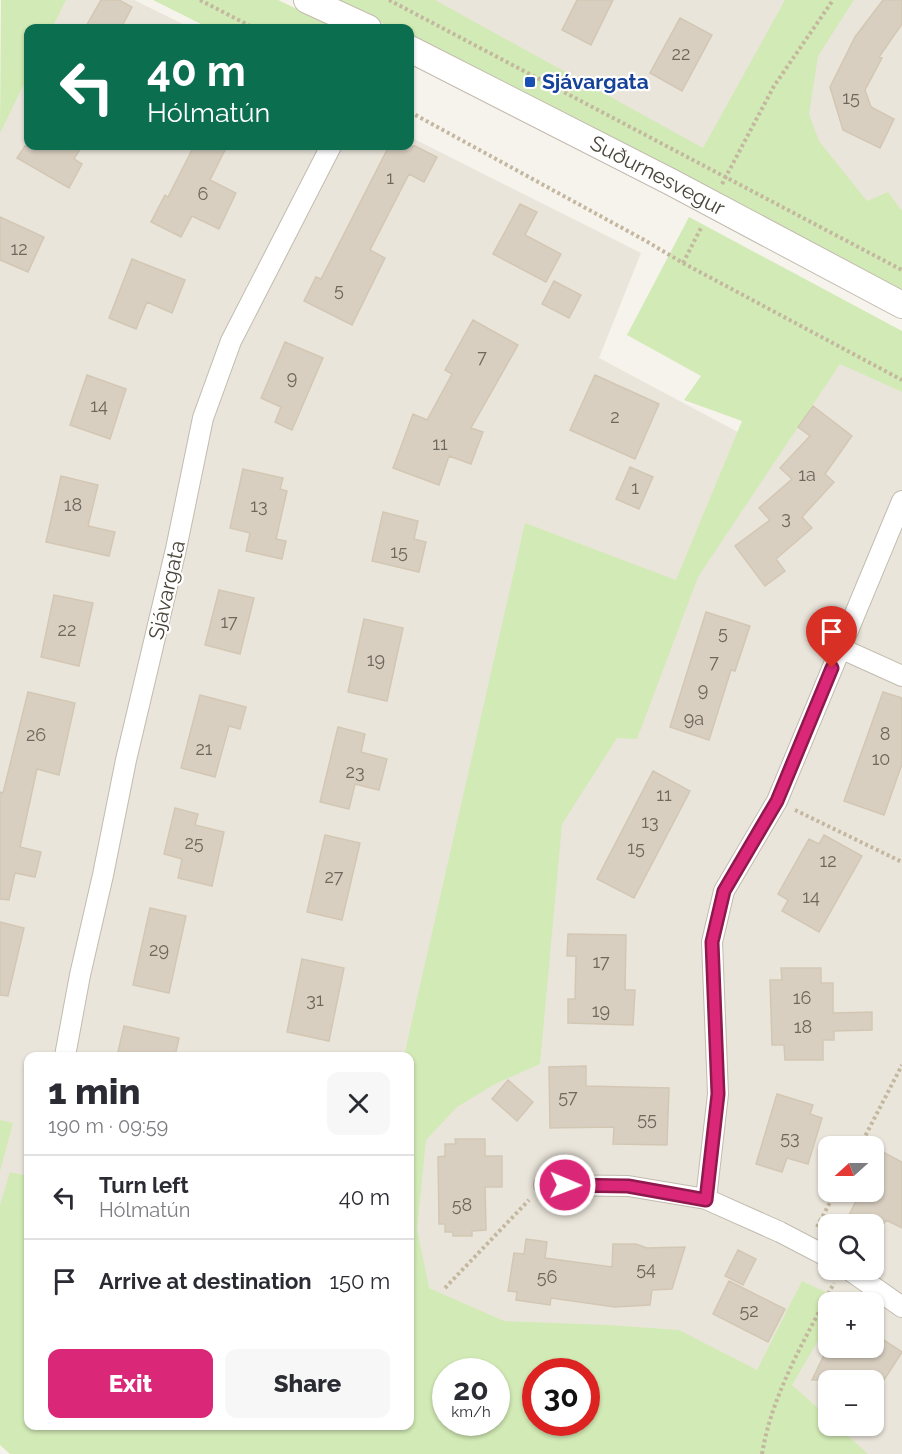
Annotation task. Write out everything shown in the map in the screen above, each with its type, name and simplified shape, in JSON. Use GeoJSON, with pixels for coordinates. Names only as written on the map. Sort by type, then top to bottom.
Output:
{"type":"FeatureCollection","features":[{"type":"Feature","properties":{"kind":"street"},"geometry":{"type":"LineString","coordinates":[[307,0],[359,24]]}},
{"type":"Feature","properties":{"kind":"street","name":"Suðurnesvegur"},"geometry":{"type":"LineString","coordinates":[[414,51],[671,182],[902,305]]}},
{"type":"Feature","properties":{"kind":"street","name":"Sjávargata"},"geometry":{"type":"LineString","coordinates":[[66,1052],[126,760],[176,549],[203,418],[231,340],[328,150]]}},
{"type":"Feature","properties":{"kind":"street"},"geometry":{"type":"LineString","coordinates":[[706,1200],[718,1094],[712,942],[724,891],[777,801],[902,501]]}},
{"type":"Feature","properties":{"kind":"street"},"geometry":{"type":"LineString","coordinates":[[840,648],[902,676]]}},
{"type":"Feature","properties":{"kind":"street"},"geometry":{"type":"LineString","coordinates":[[544,1185],[628,1186],[706,1200],[747,1216],[818,1252]]}},
{"type":"Feature","properties":{"kind":"street"},"geometry":{"type":"LineString","coordinates":[[855,1280],[902,1307]]}},
{"type":"Feature","properties":{"kind":"path"},"geometry":{"type":"LineString","coordinates":[[200,0],[246,24]]}},
{"type":"Feature","properties":{"kind":"path"},"geometry":{"type":"LineString","coordinates":[[389,0],[902,270]]}},
{"type":"Feature","properties":{"kind":"path"},"geometry":{"type":"LineString","coordinates":[[726,177],[774,86],[834,0]]}},
{"type":"Feature","properties":{"kind":"path"},"geometry":{"type":"LineString","coordinates":[[414,114],[683,263],[902,380]]}},
{"type":"Feature","properties":{"kind":"path"},"geometry":{"type":"LineString","coordinates":[[777,801],[902,862]]}},
{"type":"Feature","properties":{"kind":"path"},"geometry":{"type":"LineString","coordinates":[[865,1136],[902,1065]]}},
{"type":"Feature","properties":{"kind":"path"},"geometry":{"type":"LineString","coordinates":[[445,1288],[544,1185]]}},
{"type":"Feature","properties":{"kind":"path"},"geometry":{"type":"LineString","coordinates":[[807,1246],[830,1202]]}},
{"type":"Feature","properties":{"kind":"path"},"geometry":{"type":"LineString","coordinates":[[762,1454],[771,1415],[781,1389],[839,1280]]}},
{"type":"Feature","properties":{"kind":"shaded area"},"geometry":{"type":"Polygon","coordinates":[[[52,0],[134,0],[183,24],[40,24],[52,0]]]}},
{"type":"Feature","properties":{"kind":"shaded area"},"geometry":{"type":"Polygon","coordinates":[[[307,0],[902,0],[902,300],[414,30],[414,24],[359,24],[307,0]]]}},
{"type":"Feature","properties":{"kind":"shaded area"},"geometry":{"type":"Polygon","coordinates":[[[24,58],[24,150],[414,150],[414,139],[641,253],[599,358],[751,439],[820,353],[902,392],[902,1454],[821,1454],[600,1372],[600,1358],[563,1358],[414,1302],[414,1052],[24,1052],[24,1211],[0,1205],[0,110],[24,58]]]}},
{"type":"Feature","properties":{"kind":"green space"},"geometry":{"type":"Polygon","coordinates":[[[1,0],[66,0],[54,24],[24,24],[24,84],[0,133],[1,0]]]}},
{"type":"Feature","properties":{"kind":"green space"},"geometry":{"type":"Polygon","coordinates":[[[153,0],[278,0],[329,24],[201,24],[153,0]]]}},
{"type":"Feature","properties":{"kind":"green space"},"geometry":{"type":"Polygon","coordinates":[[[334,0],[435,0],[703,148],[785,0],[854,0],[818,56],[809,114],[819,141],[867,201],[888,192],[902,211],[902,292],[414,39],[414,24],[385,24],[334,0]]]}},
{"type":"Feature","properties":{"kind":"green space"},"geometry":{"type":"Polygon","coordinates":[[[689,217],[902,331],[902,392],[840,364],[698,577],[637,739],[617,738],[562,824],[540,1064],[495,1084],[457,1107],[426,1140],[417,1229],[429,1288],[504,1321],[679,1330],[757,1370],[802,1281],[825,1292],[818,1292],[818,1341],[792,1385],[818,1408],[818,1436],[848,1436],[868,1454],[10,1454],[0,1445],[0,1205],[10,1172],[24,1175],[24,1430],[414,1430],[414,1052],[405,1052],[525,523],[676,580],[742,421],[684,400],[701,376],[627,335],[689,217]]]}},
{"type":"Feature","properties":{"kind":"green space"},"geometry":{"type":"Polygon","coordinates":[[[0,1120],[13,1123],[0,1171],[0,1120]]]}},
{"type":"Feature","properties":{"kind":"building"},"geometry":{"type":"Polygon","coordinates":[[[101,0],[119,0],[132,7],[123,24],[87,24],[101,0]]]}},
{"type":"Feature","properties":{"kind":"building"},"geometry":{"type":"Polygon","coordinates":[[[577,0],[613,0],[591,45],[562,30],[577,0]]]}},
{"type":"Feature","properties":{"kind":"building"},"geometry":{"type":"Polygon","coordinates":[[[883,0],[902,0],[902,24],[879,57],[882,58],[865,90],[871,107],[894,119],[880,148],[843,130],[830,87],[855,37],[883,0]]]}},
{"type":"Feature","properties":{"kind":"building"},"geometry":{"type":"Polygon","coordinates":[[[680,18],[712,35],[682,91],[650,73],[680,18]]]}},
{"type":"Feature","properties":{"kind":"building"},"geometry":{"type":"Polygon","coordinates":[[[415,146],[437,157],[424,182],[409,174],[370,250],[385,258],[352,325],[304,301],[316,277],[321,279],[387,150],[414,150],[415,146]]]}},
{"type":"Feature","properties":{"kind":"building"},"geometry":{"type":"Polygon","coordinates":[[[24,148],[24,150],[80,150],[74,159],[82,164],[69,188],[17,158],[24,148]]]}},
{"type":"Feature","properties":{"kind":"building"},"geometry":{"type":"Polygon","coordinates":[[[192,150],[225,150],[210,180],[236,193],[219,229],[192,216],[181,237],[151,222],[165,195],[168,197],[192,150]]]}},
{"type":"Feature","properties":{"kind":"building"},"geometry":{"type":"Polygon","coordinates":[[[520,204],[537,212],[525,235],[561,254],[546,282],[493,254],[520,204]]]}},
{"type":"Feature","properties":{"kind":"building"},"geometry":{"type":"Polygon","coordinates":[[[0,217],[44,237],[28,272],[0,260],[0,217]]]}},
{"type":"Feature","properties":{"kind":"building"},"geometry":{"type":"Polygon","coordinates":[[[132,259],[185,280],[172,313],[147,302],[136,329],[109,318],[132,259]]]}},
{"type":"Feature","properties":{"kind":"building"},"geometry":{"type":"Polygon","coordinates":[[[554,281],[581,295],[569,318],[542,304],[554,281]]]}},
{"type":"Feature","properties":{"kind":"building"},"geometry":{"type":"Polygon","coordinates":[[[473,320],[518,345],[471,428],[483,432],[471,464],[449,456],[439,485],[393,468],[413,414],[427,420],[452,374],[445,370],[473,320]]]}},
{"type":"Feature","properties":{"kind":"building"},"geometry":{"type":"Polygon","coordinates":[[[285,342],[323,358],[292,430],[275,422],[281,407],[261,398],[285,342]]]}},
{"type":"Feature","properties":{"kind":"building"},"geometry":{"type":"Polygon","coordinates":[[[87,375],[126,389],[110,439],[70,425],[87,375]]]}},
{"type":"Feature","properties":{"kind":"building"},"geometry":{"type":"Polygon","coordinates":[[[595,375],[659,404],[635,459],[570,430],[595,375]]]}},
{"type":"Feature","properties":{"kind":"building"},"geometry":{"type":"Polygon","coordinates":[[[813,406],[852,436],[825,474],[834,482],[802,517],[812,528],[776,559],[785,571],[765,586],[735,546],[770,520],[759,508],[792,479],[780,468],[810,436],[798,427],[813,406]]]}},
{"type":"Feature","properties":{"kind":"building"},"geometry":{"type":"Polygon","coordinates":[[[630,467],[653,477],[639,509],[616,499],[630,467]]]}},
{"type":"Feature","properties":{"kind":"building"},"geometry":{"type":"Polygon","coordinates":[[[243,469],[283,478],[280,489],[287,491],[276,539],[286,541],[282,559],[246,551],[250,533],[230,528],[243,469]]]}},
{"type":"Feature","properties":{"kind":"building"},"geometry":{"type":"Polygon","coordinates":[[[61,476],[98,485],[88,526],[115,532],[109,556],[46,542],[61,476]]]}},
{"type":"Feature","properties":{"kind":"building"},"geometry":{"type":"Polygon","coordinates":[[[383,512],[418,521],[414,539],[426,542],[419,572],[372,561],[383,512]]]}},
{"type":"Feature","properties":{"kind":"building"},"geometry":{"type":"Polygon","coordinates":[[[219,590],[254,598],[240,654],[205,645],[219,590]]]}},
{"type":"Feature","properties":{"kind":"building"},"geometry":{"type":"Polygon","coordinates":[[[54,595],[93,603],[79,666],[41,657],[54,595]]]}},
{"type":"Feature","properties":{"kind":"building"},"geometry":{"type":"Polygon","coordinates":[[[706,612],[750,626],[735,671],[731,670],[709,740],[670,727],[706,612]]]}},
{"type":"Feature","properties":{"kind":"building"},"geometry":{"type":"Polygon","coordinates":[[[364,619],[403,628],[387,701],[348,692],[364,619]]]}},
{"type":"Feature","properties":{"kind":"building"},"geometry":{"type":"Polygon","coordinates":[[[28,692],[75,703],[59,775],[37,769],[20,847],[41,852],[35,877],[15,873],[9,900],[0,899],[0,792],[3,793],[28,692]]]}},
{"type":"Feature","properties":{"kind":"building"},"geometry":{"type":"Polygon","coordinates":[[[883,692],[902,698],[902,764],[884,815],[844,801],[883,692]]]}},
{"type":"Feature","properties":{"kind":"building"},"geometry":{"type":"Polygon","coordinates":[[[200,695],[246,707],[240,729],[229,726],[215,777],[181,768],[200,695]]]}},
{"type":"Feature","properties":{"kind":"building"},"geometry":{"type":"Polygon","coordinates":[[[338,727],[365,734],[361,752],[387,759],[379,790],[355,784],[349,809],[320,802],[338,727]]]}},
{"type":"Feature","properties":{"kind":"building"},"geometry":{"type":"Polygon","coordinates":[[[653,771],[690,791],[634,898],[597,879],[653,771]]]}},
{"type":"Feature","properties":{"kind":"building"},"geometry":{"type":"Polygon","coordinates":[[[175,808],[198,814],[195,825],[224,832],[212,886],[178,878],[182,859],[164,854],[175,808]]]}},
{"type":"Feature","properties":{"kind":"building"},"geometry":{"type":"Polygon","coordinates":[[[325,835],[360,843],[342,920],[307,912],[325,835]]]}},
{"type":"Feature","properties":{"kind":"building"},"geometry":{"type":"Polygon","coordinates":[[[824,835],[862,856],[819,932],[782,911],[788,900],[778,894],[809,839],[819,844],[824,835]]]}},
{"type":"Feature","properties":{"kind":"building"},"geometry":{"type":"Polygon","coordinates":[[[150,908],[186,916],[169,993],[133,985],[150,908]]]}},
{"type":"Feature","properties":{"kind":"building"},"geometry":{"type":"Polygon","coordinates":[[[0,922],[24,928],[8,996],[0,995],[0,922]]]}},
{"type":"Feature","properties":{"kind":"building"},"geometry":{"type":"Polygon","coordinates":[[[568,934],[626,935],[625,990],[635,990],[633,1025],[568,1023],[568,999],[575,999],[576,956],[567,956],[568,934]]]}},
{"type":"Feature","properties":{"kind":"building"},"geometry":{"type":"Polygon","coordinates":[[[302,959],[344,968],[329,1041],[287,1032],[302,959]]]}},
{"type":"Feature","properties":{"kind":"building"},"geometry":{"type":"Polygon","coordinates":[[[781,968],[821,968],[821,983],[833,983],[833,1013],[872,1012],[872,1030],[834,1031],[834,1040],[823,1040],[823,1060],[785,1060],[784,1045],[772,1045],[770,980],[782,980],[781,968]]]}},
{"type":"Feature","properties":{"kind":"building"},"geometry":{"type":"Polygon","coordinates":[[[124,1026],[179,1038],[176,1052],[118,1052],[124,1026]]]}},
{"type":"Feature","properties":{"kind":"building"},"geometry":{"type":"Polygon","coordinates":[[[586,1066],[586,1086],[669,1088],[667,1145],[613,1144],[614,1127],[550,1128],[549,1067],[586,1066]]]}},
{"type":"Feature","properties":{"kind":"building"},"geometry":{"type":"Polygon","coordinates":[[[508,1080],[533,1102],[517,1121],[492,1099],[508,1080]]]}},
{"type":"Feature","properties":{"kind":"building"},"geometry":{"type":"Polygon","coordinates":[[[777,1094],[813,1105],[810,1114],[822,1118],[808,1164],[787,1158],[782,1172],[756,1164],[777,1094]]]}},
{"type":"Feature","properties":{"kind":"building"},"geometry":{"type":"Polygon","coordinates":[[[455,1139],[485,1139],[485,1156],[502,1156],[502,1187],[485,1187],[486,1230],[472,1231],[472,1236],[453,1236],[453,1232],[445,1232],[445,1224],[439,1224],[438,1157],[445,1156],[445,1144],[456,1144],[455,1139]]]}},
{"type":"Feature","properties":{"kind":"building"},"geometry":{"type":"Polygon","coordinates":[[[884,1153],[902,1162],[902,1228],[886,1220],[884,1224],[884,1214],[850,1214],[856,1202],[884,1202],[884,1153]]]}},
{"type":"Feature","properties":{"kind":"building"},"geometry":{"type":"Polygon","coordinates":[[[526,1239],[547,1242],[545,1258],[612,1267],[613,1244],[636,1244],[647,1248],[685,1247],[672,1289],[652,1290],[650,1305],[615,1307],[551,1298],[550,1305],[516,1300],[517,1292],[508,1291],[514,1253],[524,1254],[526,1239]]]}},
{"type":"Feature","properties":{"kind":"building"},"geometry":{"type":"Polygon","coordinates":[[[738,1250],[756,1259],[743,1285],[725,1276],[738,1250]]]}},
{"type":"Feature","properties":{"kind":"building"},"geometry":{"type":"Polygon","coordinates":[[[729,1281],[785,1309],[768,1342],[713,1314],[729,1281]]]}},
{"type":"Feature","properties":{"kind":"building"},"geometry":{"type":"Polygon","coordinates":[[[884,1340],[902,1352],[884,1380],[884,1370],[818,1370],[818,1380],[812,1380],[823,1358],[884,1358],[884,1340]]]}},
{"type":"Feature","properties":{"kind":"place","name":"Sjávargata"},"geometry":{"type":"Point","coordinates":[530,82]}},
{"type":"Feature","properties":{"kind":"route"},"geometry":{"type":"LineString","coordinates":[[565,1185],[628,1186],[706,1200],[718,1094],[712,942],[724,891],[777,801],[832,668]]}}]}
